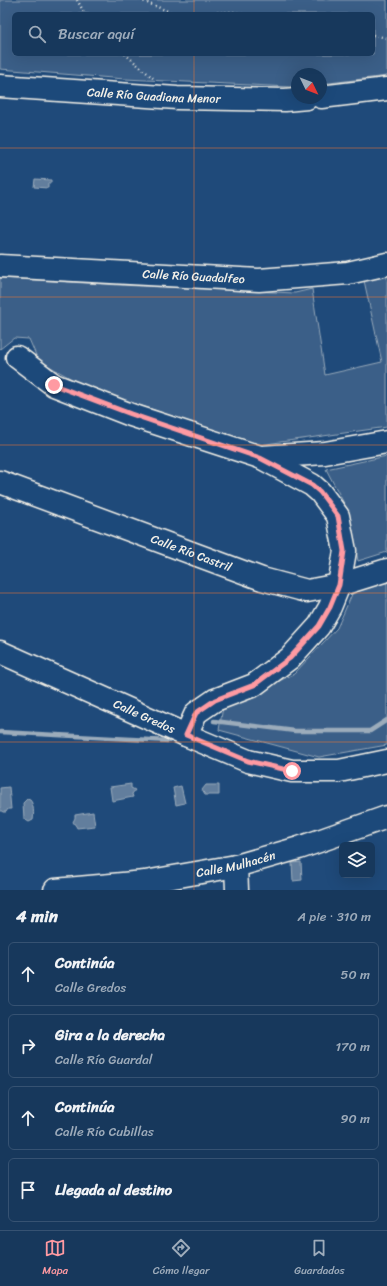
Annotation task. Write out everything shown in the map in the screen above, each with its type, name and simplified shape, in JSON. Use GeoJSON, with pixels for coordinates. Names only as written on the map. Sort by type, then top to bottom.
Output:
{"type":"FeatureCollection","features":[{"type":"Feature","properties":{"kind":"street","name":"Calle Río Guadiana Menor"},"geometry":{"type":"LineString","coordinates":[[0,86],[177,98],[291,99]]}},
{"type":"Feature","properties":{"kind":"street"},"geometry":{"type":"LineString","coordinates":[[327,96],[387,89]]}},
{"type":"Feature","properties":{"kind":"street","name":"Calle Río Guadalfeo"},"geometry":{"type":"LineString","coordinates":[[0,266],[259,280],[348,273],[387,264]]}},
{"type":"Feature","properties":{"kind":"street"},"geometry":{"type":"LineString","coordinates":[[17,357],[54,385],[131,414],[260,458],[312,485],[320,492],[338,516],[344,551],[339,585],[330,607],[319,626],[290,658],[254,685],[215,700],[196,713],[186,735]]}},
{"type":"Feature","properties":{"kind":"street"},"geometry":{"type":"LineString","coordinates":[[260,458],[325,453],[387,442]]}},
{"type":"Feature","properties":{"kind":"street"},"geometry":{"type":"LineString","coordinates":[[312,485],[311,470],[325,453]]}},
{"type":"Feature","properties":{"kind":"street","name":"Calle Río Castril"},"geometry":{"type":"LineString","coordinates":[[0,482],[262,580],[307,591],[339,585],[387,570]]}},
{"type":"Feature","properties":{"kind":"street","name":"Calle Gredos"},"geometry":{"type":"LineString","coordinates":[[0,652],[248,761],[292,771],[338,771],[387,761]]}},
{"type":"Feature","properties":{"kind":"street","name":"Calle Mulhacén"},"geometry":{"type":"LineString","coordinates":[[55,890],[146,882],[236,866],[299,848],[387,817]]}},
{"type":"Feature","properties":{"kind":"street"},"geometry":{"type":"LineString","coordinates":[[236,866],[236,890]]}},
{"type":"Feature","properties":{"kind":"path"},"geometry":{"type":"LineString","coordinates":[[77,0],[84,12]]}},
{"type":"Feature","properties":{"kind":"path"},"geometry":{"type":"LineString","coordinates":[[140,0],[170,12]]}},
{"type":"Feature","properties":{"kind":"path"},"geometry":{"type":"LineString","coordinates":[[375,35],[387,38]]}},
{"type":"Feature","properties":{"kind":"shaded area"},"geometry":{"type":"Polygon","coordinates":[[[0,0],[387,0],[387,76],[327,83],[327,68],[291,68],[291,87],[125,79],[0,69],[0,0]]]}},
{"type":"Feature","properties":{"kind":"shaded area"},"geometry":{"type":"Polygon","coordinates":[[[35,179],[51,180],[51,183],[48,183],[48,188],[34,187],[35,179]]]}},
{"type":"Feature","properties":{"kind":"shaded area"},"geometry":{"type":"Polygon","coordinates":[[[387,270],[387,427],[259,445],[88,388],[38,360],[29,339],[14,338],[0,349],[0,278],[295,293],[312,289],[325,375],[382,362],[363,276],[387,270]]]}},
{"type":"Feature","properties":{"kind":"shaded area"},"geometry":{"type":"Polygon","coordinates":[[[387,456],[387,552],[358,561],[349,513],[326,469],[387,456]]]}},
{"type":"Feature","properties":{"kind":"shaded area"},"geometry":{"type":"Polygon","coordinates":[[[387,581],[387,745],[319,757],[219,730],[223,707],[294,674],[337,628],[353,592],[387,581]]]}},
{"type":"Feature","properties":{"kind":"shaded area"},"geometry":{"type":"Polygon","coordinates":[[[131,784],[131,788],[135,790],[132,794],[133,797],[112,801],[110,787],[131,784]]]}},
{"type":"Feature","properties":{"kind":"shaded area"},"geometry":{"type":"Polygon","coordinates":[[[206,785],[219,785],[219,795],[205,795],[202,790],[206,785]]]}},
{"type":"Feature","properties":{"kind":"shaded area"},"geometry":{"type":"Polygon","coordinates":[[[181,786],[185,803],[176,805],[173,788],[181,786]]]}},
{"type":"Feature","properties":{"kind":"shaded area"},"geometry":{"type":"Polygon","coordinates":[[[9,787],[11,809],[3,812],[0,810],[0,788],[9,787]]]}},
{"type":"Feature","properties":{"kind":"shaded area"},"geometry":{"type":"Polygon","coordinates":[[[27,799],[30,800],[32,804],[34,815],[33,820],[29,822],[24,819],[23,803],[27,799]]]}},
{"type":"Feature","properties":{"kind":"shaded area"},"geometry":{"type":"Polygon","coordinates":[[[93,812],[95,826],[77,828],[73,822],[75,815],[93,812]]]}},
{"type":"Feature","properties":{"kind":"shaded area"},"geometry":{"type":"Polygon","coordinates":[[[301,862],[302,880],[293,881],[292,863],[301,862]]]}},
{"type":"Feature","properties":{"kind":"waterway"},"geometry":{"type":"LineString","coordinates":[[214,721],[295,731],[370,731],[387,720]]}},
{"type":"Feature","properties":{"kind":"waterway"},"geometry":{"type":"LineString","coordinates":[[0,732],[169,741]]}},
{"type":"Feature","properties":{"kind":"route"},"geometry":{"type":"LineString","coordinates":[[54,385],[131,414],[260,458],[312,485],[320,492],[338,516],[344,551],[339,585],[330,607],[319,626],[290,658],[254,685],[215,700],[196,713],[186,735],[248,761],[292,771]]}}]}
